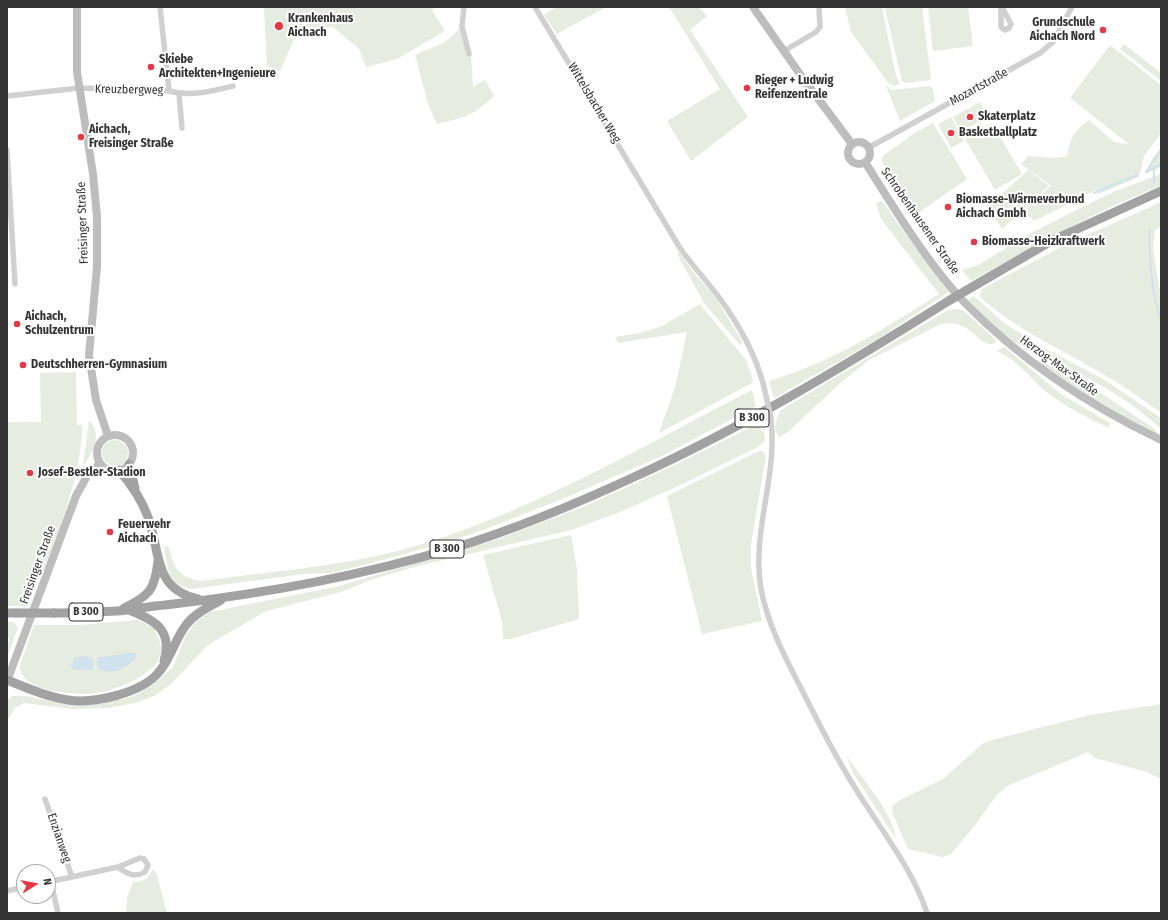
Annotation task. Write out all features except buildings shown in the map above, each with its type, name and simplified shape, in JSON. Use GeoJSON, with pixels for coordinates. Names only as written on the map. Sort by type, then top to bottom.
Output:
{"type":"FeatureCollection","features":[{"type":"Feature","properties":{"kind":"highway","name":"B 300"},"geometry":{"type":"LineString","coordinates":[[11,613],[117,611],[224,599],[372,570],[453,548],[496,533],[587,497],[672,459],[765,411],[1053,240],[1161,191]]}},
{"type":"Feature","properties":{"kind":"highway"},"geometry":{"type":"LineString","coordinates":[[129,464],[135,489],[148,518],[165,577],[172,588],[182,595],[206,601]]}},
{"type":"Feature","properties":{"kind":"highway"},"geometry":{"type":"LineString","coordinates":[[119,470],[135,489]]}},
{"type":"Feature","properties":{"kind":"highway"},"geometry":{"type":"LineString","coordinates":[[117,611],[141,599],[150,592],[155,582],[158,556]]}},
{"type":"Feature","properties":{"kind":"highway"},"geometry":{"type":"LineString","coordinates":[[7,680],[47,695],[80,700],[104,698],[128,692],[146,683],[162,668],[191,619],[224,599]]}},
{"type":"Feature","properties":{"kind":"highway"},"geometry":{"type":"LineString","coordinates":[[128,610],[151,619],[164,633],[167,647],[162,668]]}},
{"type":"Feature","properties":{"kind":"main road","name":"Freisinger Straße"},"geometry":{"type":"LineString","coordinates":[[77,7],[76,58],[79,88],[93,174],[97,217],[97,267],[90,355],[96,400],[108,436]]}},
{"type":"Feature","properties":{"kind":"main road"},"geometry":{"type":"LineString","coordinates":[[753,7],[852,144]]}},
{"type":"Feature","properties":{"kind":"main road"},"geometry":{"type":"LineString","coordinates":[[861,142],[868,148],[869,155],[865,162],[858,164],[850,160],[848,150],[852,144],[861,142]]}},
{"type":"Feature","properties":{"kind":"main road","name":"Schrobenhausener Straße"},"geometry":{"type":"LineString","coordinates":[[865,162],[918,244],[964,302],[991,327]]}},
{"type":"Feature","properties":{"kind":"main road","name":"Herzog-Max-Straße"},"geometry":{"type":"LineString","coordinates":[[991,327],[1018,352],[1065,388],[1096,407],[1161,440]]}},
{"type":"Feature","properties":{"kind":"main road"},"geometry":{"type":"LineString","coordinates":[[108,436],[121,436],[130,442],[133,453],[129,464],[119,470],[108,470],[100,463],[97,455],[97,448],[102,440],[108,436]]}},
{"type":"Feature","properties":{"kind":"main road","name":"Freisinger Straße"},"geometry":{"type":"LineString","coordinates":[[7,680],[76,496],[87,476],[100,463]]}},
{"type":"Feature","properties":{"kind":"street"},"geometry":{"type":"LineString","coordinates":[[160,7],[169,91]]}},
{"type":"Feature","properties":{"kind":"street"},"geometry":{"type":"LineString","coordinates":[[464,7],[462,26],[469,54]]}},
{"type":"Feature","properties":{"kind":"street","name":"Wittelsbacher Weg"},"geometry":{"type":"LineString","coordinates":[[535,7],[680,248],[693,267],[718,296],[737,325],[756,363],[764,387],[771,418],[773,454],[759,546],[759,568],[767,611],[781,648],[835,754],[902,859],[913,879],[927,913]]}},
{"type":"Feature","properties":{"kind":"street"},"geometry":{"type":"LineString","coordinates":[[784,51],[816,32],[820,27],[819,7]]}},
{"type":"Feature","properties":{"kind":"street","name":"Mozartstraße"},"geometry":{"type":"LineString","coordinates":[[868,148],[1040,53],[1056,36],[1072,7]]}},
{"type":"Feature","properties":{"kind":"street","name":"Kreuzbergweg"},"geometry":{"type":"LineString","coordinates":[[7,96],[79,88],[169,91],[179,94],[210,92],[233,86]]}},
{"type":"Feature","properties":{"kind":"street","name":"Kreuzbergweg"},"geometry":{"type":"LineString","coordinates":[[179,94],[182,128]]}},
{"type":"Feature","properties":{"kind":"street"},"geometry":{"type":"LineString","coordinates":[[7,150],[15,284]]}},
{"type":"Feature","properties":{"kind":"street","name":"Enzianweg"},"geometry":{"type":"LineString","coordinates":[[45,799],[72,877]]}},
{"type":"Feature","properties":{"kind":"street"},"geometry":{"type":"LineString","coordinates":[[56,881],[118,867],[140,858],[144,859],[148,865],[145,872],[137,875],[126,873],[118,867]]}},
{"type":"Feature","properties":{"kind":"shaded area"},"geometry":{"type":"Polygon","coordinates":[[[264,7],[435,7],[432,10],[445,31],[397,59],[366,67],[359,49],[333,27],[298,30],[280,71],[267,66],[264,7]]]}},
{"type":"Feature","properties":{"kind":"shaded area"},"geometry":{"type":"Polygon","coordinates":[[[556,7],[606,7],[557,34],[544,15],[556,7]]]}},
{"type":"Feature","properties":{"kind":"shaded area"},"geometry":{"type":"Polygon","coordinates":[[[669,7],[699,7],[707,16],[690,30],[748,117],[691,161],[667,121],[720,89],[669,7]]]}},
{"type":"Feature","properties":{"kind":"shaded area"},"geometry":{"type":"Polygon","coordinates":[[[845,7],[922,7],[931,80],[905,83],[902,81],[885,8],[882,9],[896,75],[900,84],[895,86],[889,84],[851,32],[845,7]]]}},
{"type":"Feature","properties":{"kind":"shaded area"},"geometry":{"type":"Polygon","coordinates":[[[928,7],[968,7],[973,46],[933,51],[928,7]]]}},
{"type":"Feature","properties":{"kind":"shaded area"},"geometry":{"type":"Polygon","coordinates":[[[460,27],[467,56],[471,56],[473,87],[485,80],[494,96],[480,108],[468,115],[437,124],[428,104],[415,55],[450,38],[460,27]]]}},
{"type":"Feature","properties":{"kind":"shaded area"},"geometry":{"type":"Polygon","coordinates":[[[1124,44],[1161,73],[1161,81],[1120,49],[1124,44]]]}},
{"type":"Feature","properties":{"kind":"shaded area"},"geometry":{"type":"Polygon","coordinates":[[[1110,45],[1161,85],[1161,133],[1144,156],[1139,177],[1099,194],[1096,190],[1034,221],[1029,216],[1023,216],[1021,213],[1051,186],[1021,164],[1028,156],[1055,158],[1067,156],[1070,144],[1076,131],[1089,120],[1114,142],[1129,144],[1070,98],[1110,45]]]}},
{"type":"Feature","properties":{"kind":"shaded area"},"geometry":{"type":"Polygon","coordinates":[[[886,86],[892,90],[929,86],[933,89],[935,101],[900,121],[886,86]]]}},
{"type":"Feature","properties":{"kind":"shaded area","name":"Skaterplatz"},"geometry":{"type":"Polygon","coordinates":[[[980,102],[988,117],[960,132],[953,117],[980,102]]]}},
{"type":"Feature","properties":{"kind":"shaded area","name":"Basketballplatz"},"geometry":{"type":"Polygon","coordinates":[[[951,117],[964,141],[951,148],[938,124],[951,117]]]}},
{"type":"Feature","properties":{"kind":"shaded area"},"geometry":{"type":"Polygon","coordinates":[[[933,123],[967,179],[917,214],[881,160],[883,156],[913,134],[933,123]]]}},
{"type":"Feature","properties":{"kind":"shaded area"},"geometry":{"type":"Polygon","coordinates":[[[992,123],[1022,174],[995,190],[965,139],[992,123]]]}},
{"type":"Feature","properties":{"kind":"shaded area"},"geometry":{"type":"Polygon","coordinates":[[[1161,148],[1161,167],[1145,174],[1153,157],[1161,148]]]}},
{"type":"Feature","properties":{"kind":"shaded area"},"geometry":{"type":"Polygon","coordinates":[[[1028,170],[1049,186],[1002,229],[988,207],[1028,170]]]}},
{"type":"Feature","properties":{"kind":"shaded area"},"geometry":{"type":"Polygon","coordinates":[[[1161,174],[1161,186],[1088,218],[971,281],[962,270],[978,265],[1033,232],[1113,192],[1161,174]]]}},
{"type":"Feature","properties":{"kind":"shaded area"},"geometry":{"type":"Polygon","coordinates":[[[882,201],[914,246],[950,291],[876,340],[774,398],[769,381],[815,364],[857,344],[939,294],[881,219],[876,203],[882,201]]]}},
{"type":"Feature","properties":{"kind":"shaded area"},"geometry":{"type":"Polygon","coordinates":[[[1161,202],[1161,227],[1155,230],[1153,249],[1161,297],[1161,412],[1115,381],[1041,340],[1009,320],[979,296],[982,289],[1063,246],[1161,202]]]}},
{"type":"Feature","properties":{"kind":"shaded area"},"geometry":{"type":"Polygon","coordinates":[[[679,252],[695,274],[715,297],[742,341],[741,346],[704,303],[677,254],[679,252]]]}},
{"type":"Feature","properties":{"kind":"shaded area"},"geometry":{"type":"Polygon","coordinates":[[[974,296],[1004,323],[1039,345],[1035,353],[1007,337],[991,323],[968,300],[974,296]]]}},
{"type":"Feature","properties":{"kind":"shaded area"},"geometry":{"type":"Polygon","coordinates":[[[700,304],[746,360],[753,379],[752,383],[659,433],[676,384],[687,332],[618,343],[615,337],[639,333],[660,327],[700,304]]]}},
{"type":"Feature","properties":{"kind":"shaded area"},"geometry":{"type":"Polygon","coordinates":[[[954,309],[963,310],[996,340],[996,343],[989,344],[984,342],[967,328],[959,325],[950,323],[939,325],[869,360],[838,385],[789,431],[779,437],[775,427],[781,410],[946,311],[954,309]]]}},
{"type":"Feature","properties":{"kind":"shaded area"},"geometry":{"type":"Polygon","coordinates":[[[1004,347],[1061,394],[1110,423],[1109,428],[1067,406],[1044,390],[1010,358],[996,351],[1004,347]]]}},
{"type":"Feature","properties":{"kind":"shaded area"},"geometry":{"type":"Polygon","coordinates":[[[1044,348],[1105,380],[1161,418],[1161,429],[1148,417],[1104,387],[1041,357],[1044,348]]]}},
{"type":"Feature","properties":{"kind":"shaded area"},"geometry":{"type":"Polygon","coordinates":[[[1038,361],[1072,374],[1152,427],[1161,437],[1098,405],[1044,367],[1038,361]]]}},
{"type":"Feature","properties":{"kind":"shaded area","name":"Josef-Bestler-Stadion"},"geometry":{"type":"Polygon","coordinates":[[[76,372],[77,425],[82,425],[81,447],[71,494],[55,541],[28,606],[7,606],[7,422],[41,422],[40,373],[76,372]]]}},
{"type":"Feature","properties":{"kind":"shaded area"},"geometry":{"type":"Polygon","coordinates":[[[752,390],[756,406],[664,455],[560,500],[448,542],[331,573],[304,574],[191,589],[183,587],[177,583],[170,574],[168,568],[164,546],[169,547],[175,566],[182,574],[201,581],[300,569],[374,557],[444,537],[534,501],[579,480],[752,390]]]}},
{"type":"Feature","properties":{"kind":"shaded area"},"geometry":{"type":"Polygon","coordinates":[[[89,421],[96,432],[96,438],[93,450],[83,466],[89,421]]]}},
{"type":"Feature","properties":{"kind":"shaded area"},"geometry":{"type":"Polygon","coordinates":[[[757,424],[764,433],[765,440],[758,447],[674,488],[620,512],[571,530],[414,567],[373,579],[341,592],[266,611],[208,645],[170,685],[154,696],[135,703],[108,708],[72,709],[24,703],[15,708],[7,719],[7,701],[12,696],[27,696],[63,704],[88,705],[132,697],[153,685],[173,667],[186,635],[198,620],[210,612],[339,586],[498,539],[590,504],[681,462],[757,424]]]}},
{"type":"Feature","properties":{"kind":"shaded area"},"geometry":{"type":"Polygon","coordinates":[[[115,440],[124,444],[128,453],[124,462],[115,466],[106,462],[102,453],[106,444],[115,440]]]}},
{"type":"Feature","properties":{"kind":"shaded area"},"geometry":{"type":"Polygon","coordinates":[[[762,451],[766,456],[751,544],[751,568],[762,621],[702,634],[667,496],[757,452],[762,451]]]}},
{"type":"Feature","properties":{"kind":"shaded area"},"geometry":{"type":"Polygon","coordinates":[[[571,535],[577,569],[579,619],[511,639],[503,639],[502,621],[483,555],[571,535]]]}},
{"type":"Feature","properties":{"kind":"shaded area"},"geometry":{"type":"Polygon","coordinates":[[[137,620],[154,628],[161,648],[159,658],[153,666],[133,681],[97,693],[80,694],[58,692],[36,686],[27,680],[22,674],[20,665],[34,625],[81,625],[137,620]]]}},
{"type":"Feature","properties":{"kind":"shaded area"},"geometry":{"type":"Polygon","coordinates":[[[7,622],[14,622],[18,628],[7,657],[9,637],[7,636],[7,622]]]}},
{"type":"Feature","properties":{"kind":"shaded area"},"geometry":{"type":"Polygon","coordinates":[[[1161,704],[1161,779],[1144,771],[1095,758],[1088,752],[1007,786],[996,796],[976,824],[951,854],[942,857],[908,849],[893,814],[892,806],[900,800],[943,779],[982,744],[992,740],[1090,715],[1161,704]]]}},
{"type":"Feature","properties":{"kind":"shaded area"},"geometry":{"type":"Polygon","coordinates":[[[846,755],[883,807],[894,829],[896,839],[853,773],[846,755]]]}},
{"type":"Feature","properties":{"kind":"shaded area"},"geometry":{"type":"Polygon","coordinates":[[[153,869],[157,875],[167,913],[126,913],[127,898],[133,882],[145,879],[153,869]]]}},
{"type":"Feature","properties":{"kind":"water"},"geometry":{"type":"Polygon","coordinates":[[[135,653],[136,658],[123,668],[112,672],[107,672],[97,667],[97,658],[135,653]]]}},
{"type":"Feature","properties":{"kind":"water"},"geometry":{"type":"Polygon","coordinates":[[[83,656],[93,658],[93,670],[75,670],[70,665],[75,658],[83,656]]]}},
{"type":"Feature","properties":{"kind":"waterway"},"geometry":{"type":"LineString","coordinates":[[1146,172],[1161,150]]}},
{"type":"Feature","properties":{"kind":"waterway"},"geometry":{"type":"LineString","coordinates":[[1146,172],[1161,164]]}},
{"type":"Feature","properties":{"kind":"waterway"},"geometry":{"type":"LineString","coordinates":[[1154,167],[1154,183]]}},
{"type":"Feature","properties":{"kind":"waterway"},"geometry":{"type":"LineString","coordinates":[[1094,193],[1137,175]]}},
{"type":"Feature","properties":{"kind":"waterway"},"geometry":{"type":"LineString","coordinates":[[1150,230],[1151,275],[1161,320]]}},
{"type":"Feature","properties":{"kind":"place","name":"Krankenhaus Aichach"},"geometry":{"type":"Point","coordinates":[279,26]}},
{"type":"Feature","properties":{"kind":"place","name":"Grundschule Aichach Nord"},"geometry":{"type":"Point","coordinates":[1103,30]}},
{"type":"Feature","properties":{"kind":"place","name":"Skiebe Architekten+Ingenieure"},"geometry":{"type":"Point","coordinates":[151,67]}},
{"type":"Feature","properties":{"kind":"place","name":"Rieger + Ludwig Reifenzentrale"},"geometry":{"type":"Point","coordinates":[747,88]}},
{"type":"Feature","properties":{"kind":"place","name":"Skaterplatz"},"geometry":{"type":"Point","coordinates":[970,117]}},
{"type":"Feature","properties":{"kind":"place","name":"Basketballplatz"},"geometry":{"type":"Point","coordinates":[951,133]}},
{"type":"Feature","properties":{"kind":"place","name":"Aichach, Freisinger Straße"},"geometry":{"type":"Point","coordinates":[81,137]}},
{"type":"Feature","properties":{"kind":"place","name":"Biomasse-Wärmeverbund Aichach Gmbh"},"geometry":{"type":"Point","coordinates":[948,207]}},
{"type":"Feature","properties":{"kind":"place","name":"Biomasse-Heizkraftwerk"},"geometry":{"type":"Point","coordinates":[974,242]}},
{"type":"Feature","properties":{"kind":"place","name":"Aichach, Schulzentrum"},"geometry":{"type":"Point","coordinates":[17,324]}},
{"type":"Feature","properties":{"kind":"place","name":"Deutschherren-Gymnasium"},"geometry":{"type":"Point","coordinates":[23,365]}},
{"type":"Feature","properties":{"kind":"place","name":"Josef-Bestler-Stadion"},"geometry":{"type":"Point","coordinates":[30,473]}},
{"type":"Feature","properties":{"kind":"place","name":"Feuerwehr Aichach"},"geometry":{"type":"Point","coordinates":[110,532]}}]}
